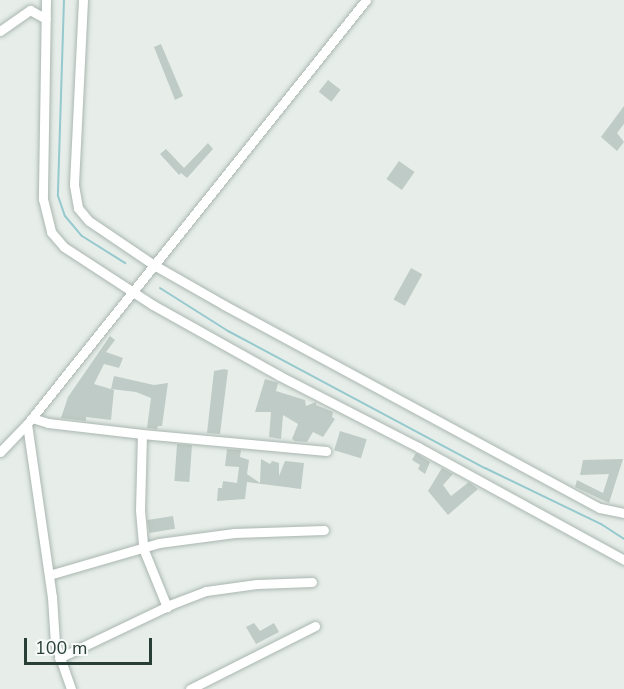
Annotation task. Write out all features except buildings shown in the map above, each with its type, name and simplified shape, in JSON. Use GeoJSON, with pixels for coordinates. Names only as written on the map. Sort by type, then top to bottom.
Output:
{"type":"FeatureCollection","features":[{"type":"Feature","properties":{"kind":"street"},"geometry":{"type":"LineString","coordinates":[[46,0],[43,199],[51,232],[64,247],[134,292],[280,376],[418,447],[624,560]]}},
{"type":"Feature","properties":{"kind":"street"},"geometry":{"type":"LineString","coordinates":[[82,0],[74,185],[78,208],[89,221],[154,265],[600,508],[624,513]]}},
{"type":"Feature","properties":{"kind":"street"},"geometry":{"type":"LineString","coordinates":[[0,451],[29,421],[134,292],[366,0]]}},
{"type":"Feature","properties":{"kind":"street"},"geometry":{"type":"LineString","coordinates":[[0,31],[30,10],[46,19]]}},
{"type":"Feature","properties":{"kind":"street"},"geometry":{"type":"LineString","coordinates":[[29,421],[326,451]]}},
{"type":"Feature","properties":{"kind":"street"},"geometry":{"type":"LineString","coordinates":[[29,421],[49,575],[55,643],[71,689]]}},
{"type":"Feature","properties":{"kind":"street"},"geometry":{"type":"LineString","coordinates":[[142,434],[140,510],[143,548],[167,606]]}},
{"type":"Feature","properties":{"kind":"street"},"geometry":{"type":"LineString","coordinates":[[49,575],[143,548],[234,533],[324,530]]}},
{"type":"Feature","properties":{"kind":"street"},"geometry":{"type":"LineString","coordinates":[[59,658],[167,606],[206,591],[257,584],[312,582]]}},
{"type":"Feature","properties":{"kind":"street"},"geometry":{"type":"LineString","coordinates":[[190,689],[315,627]]}},
{"type":"Feature","properties":{"kind":"waterway"},"geometry":{"type":"LineString","coordinates":[[64,0],[58,196],[65,216],[82,236],[125,263]]}},
{"type":"Feature","properties":{"kind":"waterway"},"geometry":{"type":"LineString","coordinates":[[160,288],[228,331],[485,468],[601,524],[624,539]]}}]}
